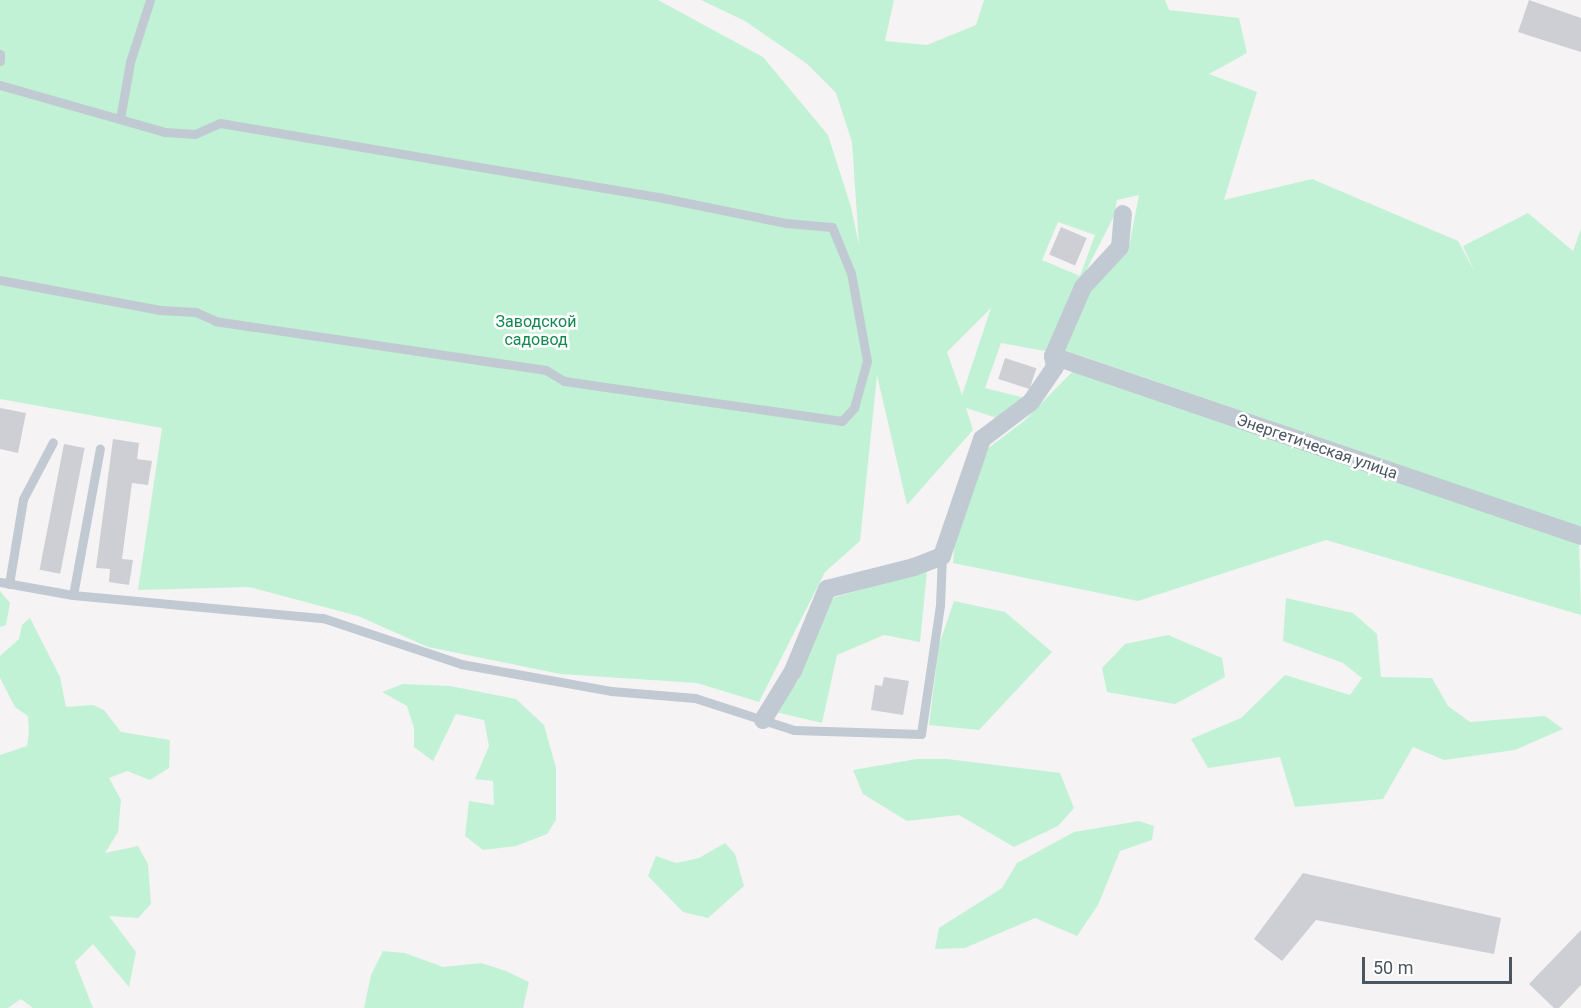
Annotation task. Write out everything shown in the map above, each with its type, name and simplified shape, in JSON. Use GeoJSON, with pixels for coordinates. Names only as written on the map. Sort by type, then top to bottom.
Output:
{"type":"FeatureCollection","features":[{"type":"Feature","properties":{"kind":"street"},"geometry":{"type":"LineString","coordinates":[[763,720],[793,671],[826,589],[914,567],[942,556],[982,439],[1030,402],[1055,367],[1053,356],[1083,287],[1120,247],[1123,214]]}},
{"type":"Feature","properties":{"kind":"street","name":"Энергетическая улица"},"geometry":{"type":"LineString","coordinates":[[1053,356],[1581,536]]}},
{"type":"Feature","properties":{"kind":"lane"},"geometry":{"type":"LineString","coordinates":[[120,119],[130,62],[150,0]]}},
{"type":"Feature","properties":{"kind":"lane"},"geometry":{"type":"LineString","coordinates":[[0,54],[0,61]]}},
{"type":"Feature","properties":{"kind":"lane"},"geometry":{"type":"LineString","coordinates":[[0,85],[165,132],[195,134],[220,123],[658,196],[786,223],[832,227],[851,273],[867,361],[854,408],[842,421],[564,381],[546,370],[216,321],[196,312],[160,310],[0,280]]}},
{"type":"Feature","properties":{"kind":"lane"},"geometry":{"type":"LineString","coordinates":[[53,442],[23,499],[5,583],[74,595],[323,618],[461,664],[611,691],[695,698],[794,730],[921,734],[940,605],[942,556]]}},
{"type":"Feature","properties":{"kind":"lane"},"geometry":{"type":"LineString","coordinates":[[74,595],[100,448]]}},
{"type":"Feature","properties":{"kind":"green space","name":"Заводской садовод"},"geometry":{"type":"Polygon","coordinates":[[[0,0],[658,0],[763,57],[828,135],[851,207],[859,245],[852,142],[836,93],[806,63],[745,21],[701,0],[894,0],[885,41],[927,45],[976,25],[984,0],[1165,0],[1169,10],[1239,18],[1247,53],[1209,74],[1257,92],[1224,200],[1312,179],[1458,241],[1475,272],[1463,246],[1528,213],[1573,251],[1581,229],[1581,528],[1064,350],[1098,273],[1128,252],[1139,195],[1117,200],[1114,216],[1045,351],[1001,343],[985,388],[1025,398],[997,418],[966,408],[973,430],[907,505],[877,375],[860,541],[825,572],[759,702],[697,683],[560,674],[428,647],[358,616],[249,587],[138,590],[162,428],[0,399],[0,0]],[[1058,222],[1042,260],[1080,276],[1095,235],[1058,222]],[[991,308],[947,352],[962,395],[991,308]]]}},
{"type":"Feature","properties":{"kind":"green space"},"geometry":{"type":"Polygon","coordinates":[[[1073,371],[1579,538],[1581,615],[1326,540],[1138,601],[953,563],[957,518],[982,453],[1024,421],[1073,371]]]}},
{"type":"Feature","properties":{"kind":"green space"},"geometry":{"type":"Polygon","coordinates":[[[927,571],[920,642],[884,635],[837,655],[822,723],[776,712],[798,681],[832,598],[927,571]]]}},
{"type":"Feature","properties":{"kind":"green space"},"geometry":{"type":"Polygon","coordinates":[[[0,591],[10,603],[6,625],[0,627],[0,591]]]}},
{"type":"Feature","properties":{"kind":"green space"},"geometry":{"type":"Polygon","coordinates":[[[1286,598],[1353,613],[1377,634],[1381,677],[1432,678],[1448,706],[1470,722],[1545,716],[1563,729],[1515,750],[1444,760],[1413,747],[1383,799],[1295,807],[1280,757],[1208,768],[1191,739],[1241,718],[1285,675],[1350,695],[1362,678],[1343,663],[1283,641],[1286,598]]]}},
{"type":"Feature","properties":{"kind":"green space"},"geometry":{"type":"Polygon","coordinates":[[[954,601],[1005,612],[1052,652],[979,730],[929,725],[939,645],[954,601]]]}},
{"type":"Feature","properties":{"kind":"green space"},"geometry":{"type":"Polygon","coordinates":[[[30,618],[60,677],[66,707],[93,705],[104,710],[121,732],[170,740],[169,768],[150,780],[127,771],[109,778],[121,800],[118,832],[105,853],[138,846],[148,864],[151,904],[138,918],[109,916],[136,952],[129,987],[93,944],[75,962],[93,1008],[33,1008],[21,999],[8,1008],[0,1008],[0,755],[27,746],[29,732],[28,716],[15,707],[0,678],[0,656],[19,639],[22,625],[30,618]]]}},
{"type":"Feature","properties":{"kind":"green space"},"geometry":{"type":"Polygon","coordinates":[[[1168,635],[1222,658],[1225,677],[1175,704],[1107,692],[1102,668],[1125,644],[1168,635]]]}},
{"type":"Feature","properties":{"kind":"green space"},"geometry":{"type":"Polygon","coordinates":[[[403,684],[450,686],[516,699],[544,725],[556,768],[556,820],[547,834],[516,846],[483,850],[465,836],[469,801],[494,805],[493,781],[475,779],[489,746],[484,720],[456,714],[433,761],[414,747],[414,728],[407,706],[382,692],[403,684]]]}},
{"type":"Feature","properties":{"kind":"green space"},"geometry":{"type":"Polygon","coordinates":[[[917,759],[947,759],[1060,773],[1074,808],[1058,826],[1014,847],[959,815],[907,821],[863,794],[853,770],[917,759]]]}},
{"type":"Feature","properties":{"kind":"green space"},"geometry":{"type":"Polygon","coordinates":[[[1139,821],[1154,826],[1152,840],[1120,851],[1098,905],[1077,936],[1035,918],[965,948],[935,949],[939,928],[1002,888],[1017,863],[1074,832],[1139,821]]]}},
{"type":"Feature","properties":{"kind":"green space"},"geometry":{"type":"Polygon","coordinates":[[[725,843],[735,854],[744,886],[708,918],[683,912],[648,876],[656,856],[676,863],[699,858],[725,843]]]}},
{"type":"Feature","properties":{"kind":"green space"},"geometry":{"type":"Polygon","coordinates":[[[383,951],[405,953],[443,967],[481,963],[506,971],[529,982],[523,1008],[364,1008],[371,975],[383,951]]]}},
{"type":"Feature","properties":{"kind":"building"},"geometry":{"type":"Polygon","coordinates":[[[1529,0],[1581,18],[1581,52],[1518,32],[1529,0]]]}},
{"type":"Feature","properties":{"kind":"building"},"geometry":{"type":"Polygon","coordinates":[[[1061,227],[1087,238],[1075,266],[1049,255],[1061,227]]]}},
{"type":"Feature","properties":{"kind":"building"},"geometry":{"type":"Polygon","coordinates":[[[1005,358],[1036,368],[1030,389],[998,379],[1005,358]]]}},
{"type":"Feature","properties":{"kind":"building"},"geometry":{"type":"Polygon","coordinates":[[[0,408],[26,413],[18,453],[0,449],[0,408]]]}},
{"type":"Feature","properties":{"kind":"building"},"geometry":{"type":"Polygon","coordinates":[[[113,439],[139,443],[137,459],[152,461],[148,485],[132,483],[122,559],[133,560],[129,585],[109,582],[110,569],[96,568],[113,439]]]}},
{"type":"Feature","properties":{"kind":"building"},"geometry":{"type":"Polygon","coordinates":[[[64,444],[85,448],[60,574],[40,570],[64,444]]]}},
{"type":"Feature","properties":{"kind":"building"},"geometry":{"type":"Polygon","coordinates":[[[884,677],[909,681],[903,715],[871,710],[875,685],[882,686],[884,677]]]}},
{"type":"Feature","properties":{"kind":"building"},"geometry":{"type":"Polygon","coordinates":[[[1303,873],[1501,918],[1494,954],[1316,920],[1282,961],[1254,939],[1303,873]]]}},
{"type":"Feature","properties":{"kind":"building"},"geometry":{"type":"Polygon","coordinates":[[[1581,930],[1581,985],[1559,1008],[1554,1008],[1529,984],[1581,930]]]}}]}
